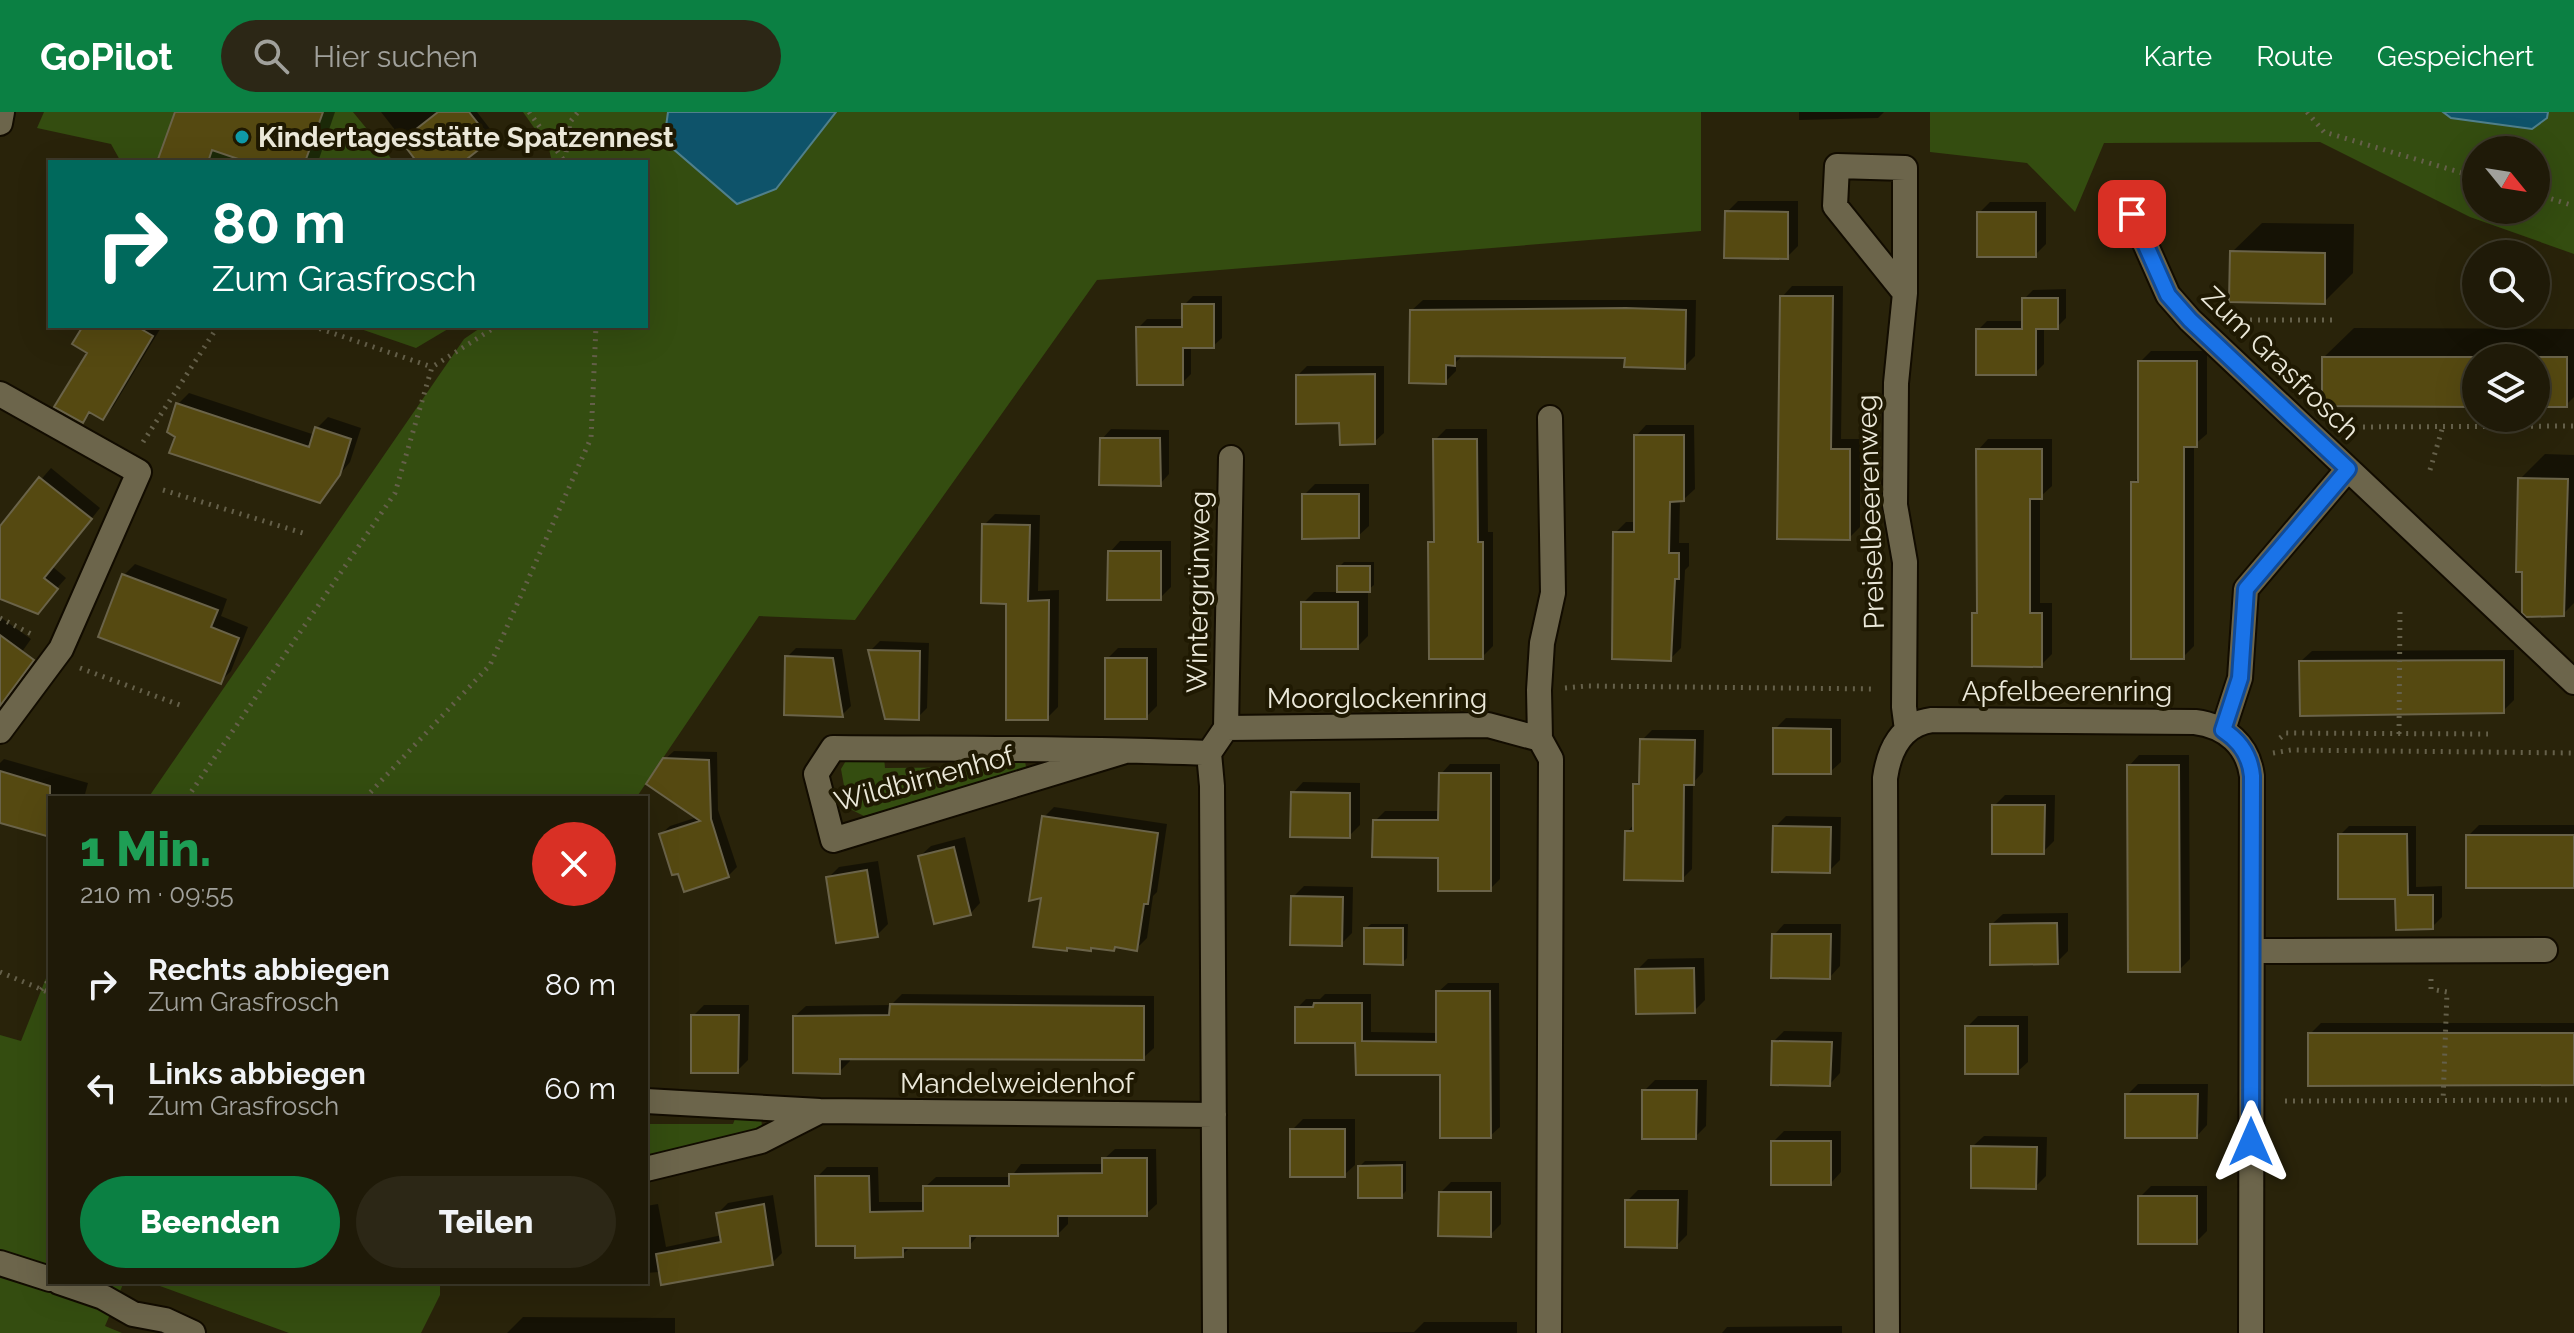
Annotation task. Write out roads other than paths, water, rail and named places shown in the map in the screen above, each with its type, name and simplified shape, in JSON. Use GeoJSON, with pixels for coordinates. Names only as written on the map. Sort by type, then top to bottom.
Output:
{"type":"FeatureCollection","features":[{"type":"Feature","properties":{"kind":"street"},"geometry":{"type":"LineString","coordinates":[[0,123],[2,112]]}},
{"type":"Feature","properties":{"kind":"street","name":"Preiselbeerenweg"},"geometry":{"type":"LineString","coordinates":[[1905,293],[1835,206],[1837,166],[1905,168],[1905,293],[1896,383],[1895,505],[1905,562],[1904,689],[1907,730]]}},
{"type":"Feature","properties":{"kind":"street","name":"Zum Grasfrosch"},"geometry":{"type":"LineString","coordinates":[[2132,214],[2168,295],[2190,320],[2574,682]]}},
{"type":"Feature","properties":{"kind":"street"},"geometry":{"type":"LineString","coordinates":[[0,394],[133,469],[61,649],[0,731]]}},
{"type":"Feature","properties":{"kind":"street"},"geometry":{"type":"LineString","coordinates":[[1549,1333],[1551,759],[1540,739],[1539,690],[1542,643],[1553,593],[1550,418]]}},
{"type":"Feature","properties":{"kind":"street","name":"Wintergrünweg"},"geometry":{"type":"LineString","coordinates":[[1226,728],[1231,458]]}},
{"type":"Feature","properties":{"kind":"street","name":"Zum Grasfrosch"},"geometry":{"type":"LineString","coordinates":[[2223,730],[2240,678],[2246,589],[2348,469]]}},
{"type":"Feature","properties":{"kind":"street","name":"Apfelbeerenring"},"geometry":{"type":"LineString","coordinates":[[1907,730],[1923,721],[1947,720],[2195,722],[2223,730]]}},
{"type":"Feature","properties":{"kind":"street","name":"Moorglockenring"},"geometry":{"type":"LineString","coordinates":[[1226,728],[1488,725],[1540,739]]}},
{"type":"Feature","properties":{"kind":"street"},"geometry":{"type":"LineString","coordinates":[[1215,1333],[1212,786],[1209,753],[1226,728]]}},
{"type":"Feature","properties":{"kind":"street"},"geometry":{"type":"LineString","coordinates":[[1887,1333],[1885,778],[1888,760],[1907,730]]}},
{"type":"Feature","properties":{"kind":"street"},"geometry":{"type":"LineString","coordinates":[[2223,730],[2238,742],[2249,759],[2252,776],[2251,1333]]}},
{"type":"Feature","properties":{"kind":"street","name":"Wildbirnenhof"},"geometry":{"type":"LineString","coordinates":[[1125,751],[833,840],[816,774],[833,748],[1125,751],[1209,753]]}},
{"type":"Feature","properties":{"kind":"street"},"geometry":{"type":"LineString","coordinates":[[2252,951],[2545,950]]}},
{"type":"Feature","properties":{"kind":"street","name":"Mandelweidenhof"},"geometry":{"type":"LineString","coordinates":[[648,1101],[820,1111],[1214,1115]]}},
{"type":"Feature","properties":{"kind":"street","name":"Mandelweidenhof"},"geometry":{"type":"LineString","coordinates":[[648,1169],[761,1141],[820,1111]]}},
{"type":"Feature","properties":{"kind":"street"},"geometry":{"type":"LineString","coordinates":[[0,1263],[48,1278]]}},
{"type":"Feature","properties":{"kind":"street"},"geometry":{"type":"LineString","coordinates":[[65,1284],[103,1297],[133,1314],[165,1320],[193,1333]]}},
{"type":"Feature","properties":{"kind":"water"},"geometry":{"type":"Polygon","coordinates":[[[668,112],[836,112],[776,189],[737,204],[664,141],[668,112]]]}},
{"type":"Feature","properties":{"kind":"water"},"geometry":{"type":"Polygon","coordinates":[[[2443,112],[2548,112],[2547,118],[2532,129],[2451,118],[2443,112]]]}},
{"type":"Feature","properties":{"kind":"place","name":"Kindertagesstätte Spatzennest"},"geometry":{"type":"Point","coordinates":[242,137]}}]}
